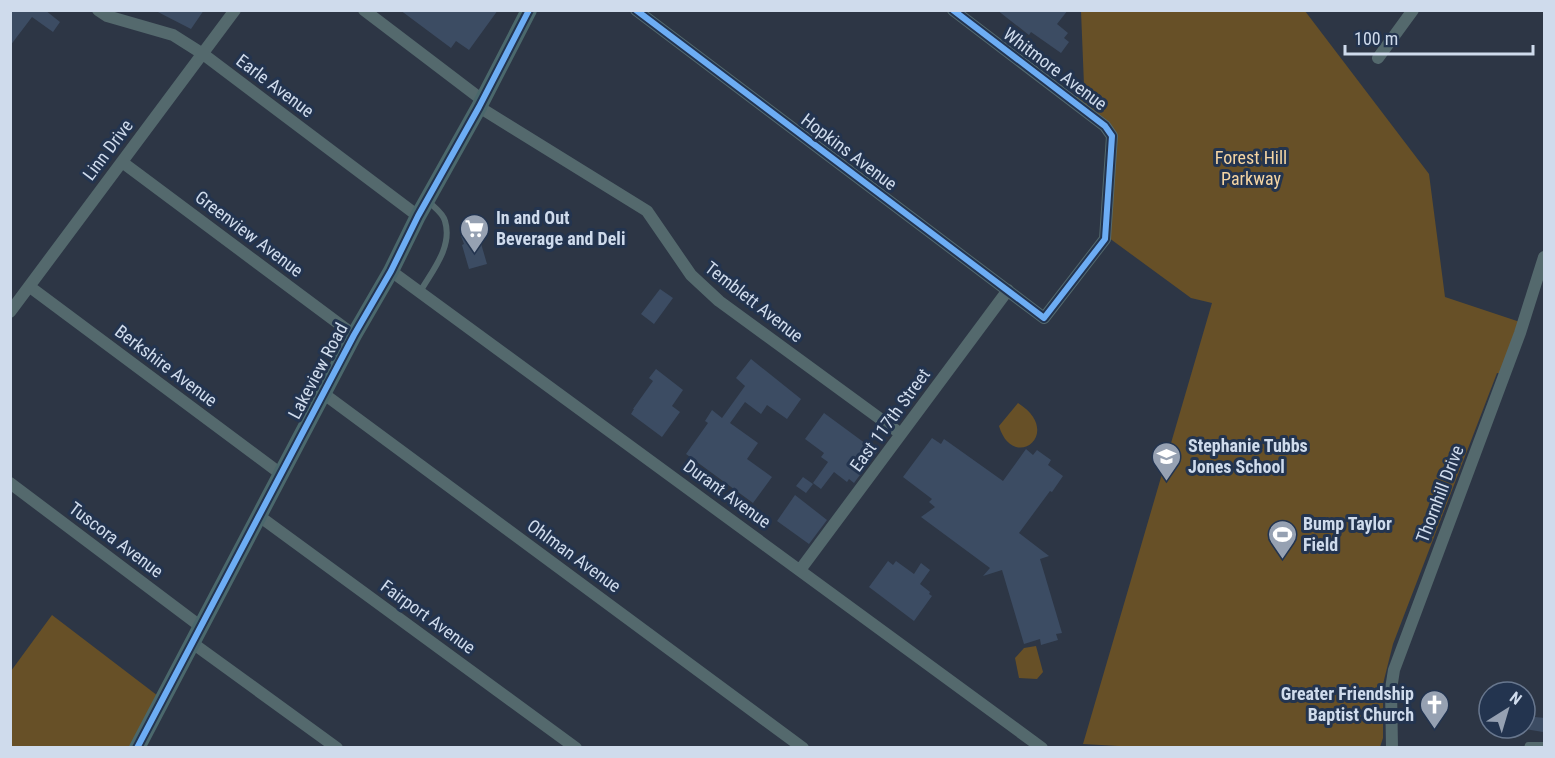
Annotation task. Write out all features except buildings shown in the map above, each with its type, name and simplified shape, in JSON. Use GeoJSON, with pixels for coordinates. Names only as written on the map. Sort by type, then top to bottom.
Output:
{"type":"FeatureCollection","features":[{"type":"Feature","properties":{"kind":"street","name":"Earle Avenue"},"geometry":{"type":"LineString","coordinates":[[98,10],[107,16],[173,36],[203,54],[418,216]]}},
{"type":"Feature","properties":{"kind":"street","name":"Linn Drive"},"geometry":{"type":"LineString","coordinates":[[10,312],[235,10]]}},
{"type":"Feature","properties":{"kind":"street","name":"Temblett Avenue"},"geometry":{"type":"LineString","coordinates":[[364,10],[480,103],[647,211],[690,275],[719,301],[902,434]]}},
{"type":"Feature","properties":{"kind":"street","name":"Lakeview Road"},"geometry":{"type":"LineString","coordinates":[[137,747],[354,335],[391,271],[418,216],[529,10]]}},
{"type":"Feature","properties":{"kind":"street","name":"Hopkins Avenue"},"geometry":{"type":"LineString","coordinates":[[636,10],[1044,318]]}},
{"type":"Feature","properties":{"kind":"street","name":"Whitmore Avenue"},"geometry":{"type":"LineString","coordinates":[[953,10],[1109,130],[1113,143],[1105,239],[1044,318]]}},
{"type":"Feature","properties":{"kind":"street"},"geometry":{"type":"LineString","coordinates":[[1378,58],[1413,10]]}},
{"type":"Feature","properties":{"kind":"street","name":"Greenview Avenue"},"geometry":{"type":"LineString","coordinates":[[122,162],[354,335]]}},
{"type":"Feature","properties":{"kind":"street","name":"Thornhill Drive"},"geometry":{"type":"LineString","coordinates":[[1392,747],[1391,689],[1394,670],[1520,333],[1545,256]]}},
{"type":"Feature","properties":{"kind":"street","name":"Durant Avenue"},"geometry":{"type":"LineString","coordinates":[[391,271],[1041,747]]}},
{"type":"Feature","properties":{"kind":"street","name":"Berkshire Avenue"},"geometry":{"type":"LineString","coordinates":[[30,287],[281,474]]}},
{"type":"Feature","properties":{"kind":"street","name":"East 117th Street"},"geometry":{"type":"LineString","coordinates":[[800,570],[1008,290]]}},
{"type":"Feature","properties":{"kind":"street","name":"Ohlman Avenue"},"geometry":{"type":"LineString","coordinates":[[324,394],[803,747]]}},
{"type":"Feature","properties":{"kind":"street","name":"Tuscora Avenue"},"geometry":{"type":"LineString","coordinates":[[10,483],[200,626]]}},
{"type":"Feature","properties":{"kind":"street","name":"Fairport Avenue"},"geometry":{"type":"LineString","coordinates":[[259,516],[576,747]]}},
{"type":"Feature","properties":{"kind":"street"},"geometry":{"type":"LineString","coordinates":[[191,642],[338,747]]}},
{"type":"Feature","properties":{"kind":"lane"},"geometry":{"type":"LineString","coordinates":[[420,292],[440,260],[446,242],[445,220],[427,199]]}},
{"type":"Feature","properties":{"kind":"lane"},"geometry":{"type":"LineString","coordinates":[[1527,747],[1528,745],[1545,745]]}},
{"type":"Feature","properties":{"kind":"green space","name":"Forest Hill Parkway"},"geometry":{"type":"Polygon","coordinates":[[[1081,11],[1305,11],[1429,174],[1445,297],[1523,323],[1504,374],[1497,373],[1393,644],[1383,684],[1383,738],[1380,747],[1154,748],[1083,744],[1212,303],[1191,298],[1105,235],[1112,136],[1073,102],[1084,85],[1081,11]]]}},
{"type":"Feature","properties":{"kind":"green space"},"geometry":{"type":"Polygon","coordinates":[[[1018,403],[1031,415],[1037,426],[1036,436],[1024,447],[1014,446],[1006,440],[999,426],[1018,403]]]}},
{"type":"Feature","properties":{"kind":"green space"},"geometry":{"type":"Polygon","coordinates":[[[52,615],[162,699],[137,747],[11,748],[11,671],[52,615]]]}},
{"type":"Feature","properties":{"kind":"green space"},"geometry":{"type":"Polygon","coordinates":[[[1036,646],[1043,672],[1037,679],[1019,678],[1015,658],[1024,648],[1036,646]]]}},
{"type":"Feature","properties":{"kind":"cycle path"},"geometry":{"type":"LineString","coordinates":[[137,748],[354,335],[391,271],[418,216],[479,107],[529,10]]}},
{"type":"Feature","properties":{"kind":"cycle path"},"geometry":{"type":"LineString","coordinates":[[636,10],[1044,318],[1105,239],[1112,136],[1105,126],[953,10]]}},
{"type":"Feature","properties":{"kind":"place","name":"In and Out Beverage and Deli"},"geometry":{"type":"Point","coordinates":[475,254]}},
{"type":"Feature","properties":{"kind":"place","name":"Stephanie Tubbs Jones School"},"geometry":{"type":"Point","coordinates":[1167,482]}},
{"type":"Feature","properties":{"kind":"place","name":"Bump Taylor Field"},"geometry":{"type":"Point","coordinates":[1282,560]}},
{"type":"Feature","properties":{"kind":"place","name":"Greater Friendship Baptist Church"},"geometry":{"type":"Point","coordinates":[1435,730]}}]}
